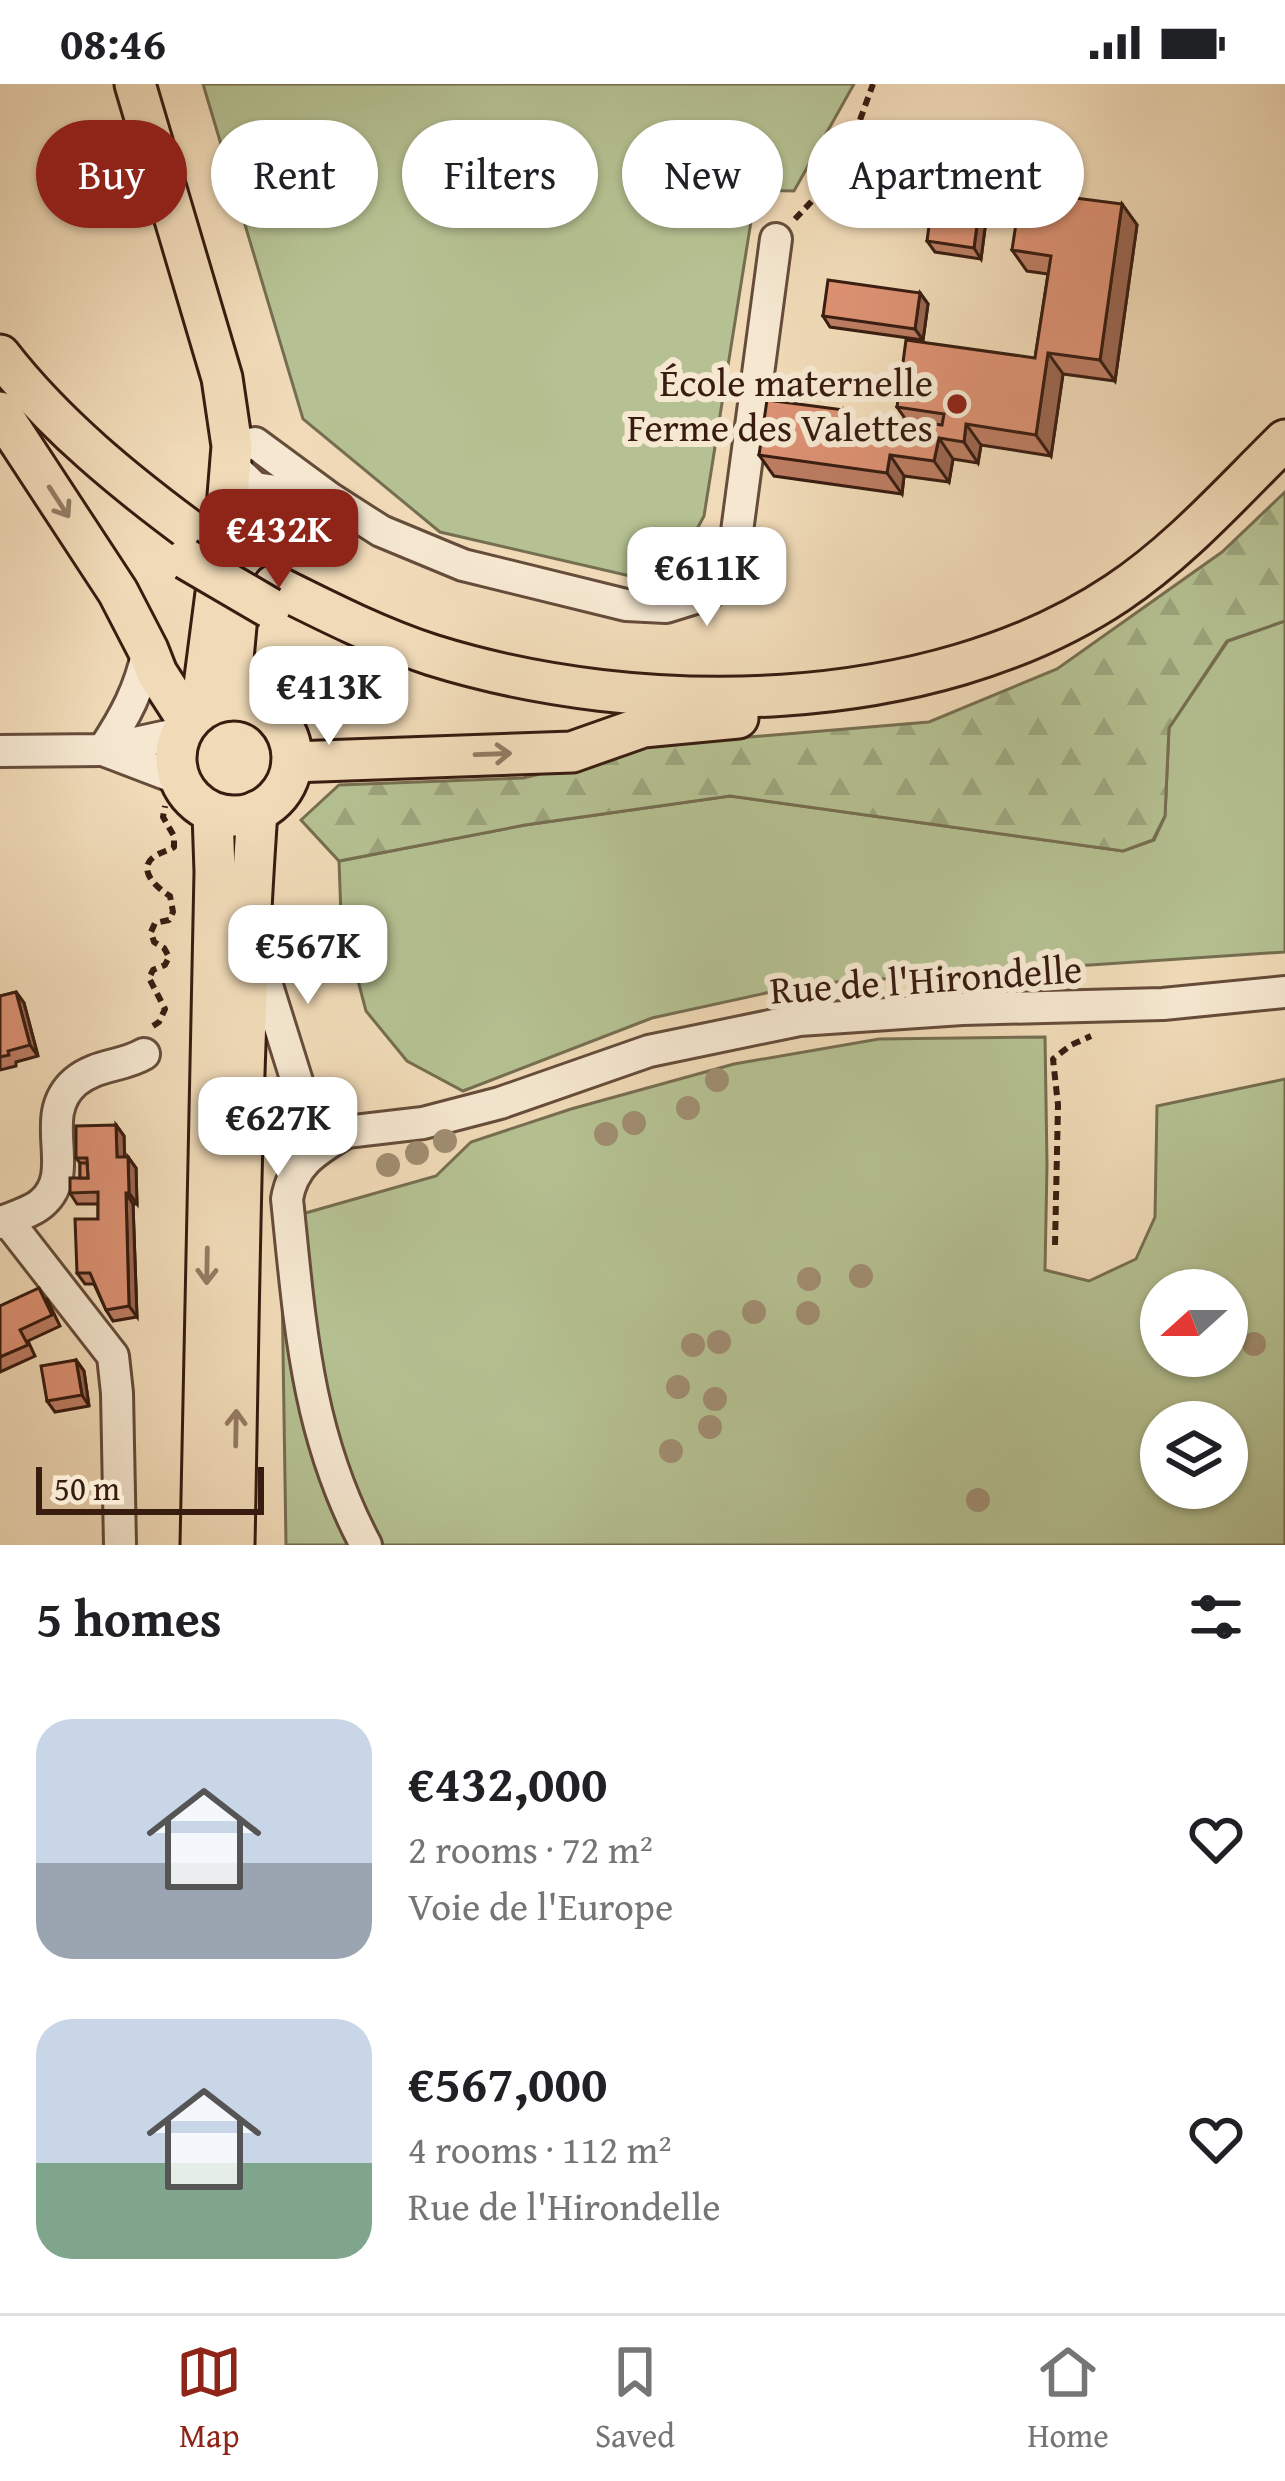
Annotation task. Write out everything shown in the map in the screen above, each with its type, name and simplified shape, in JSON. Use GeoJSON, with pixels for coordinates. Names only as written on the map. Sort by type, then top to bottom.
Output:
{"type":"FeatureCollection","features":[{"type":"Feature","properties":{"kind":"main road"},"geometry":{"type":"LineString","coordinates":[[135,84],[244,461],[190,721],[176,748],[172,790],[229,817],[246,816],[277,798],[292,762],[285,730],[275,717],[262,707],[232,699],[190,721]]}},
{"type":"Feature","properties":{"kind":"main road"},"geometry":{"type":"LineString","coordinates":[[161,84],[249,383],[232,659],[247,701]]}},
{"type":"Feature","properties":{"kind":"main road"},"geometry":{"type":"LineString","coordinates":[[0,355],[193,548]]}},
{"type":"Feature","properties":{"kind":"main road"},"geometry":{"type":"LineString","coordinates":[[0,386],[93,484],[387,664],[527,701],[632,716],[749,717]]}},
{"type":"Feature","properties":{"kind":"main road"},"geometry":{"type":"LineString","coordinates":[[0,412],[118,592],[157,673],[190,721]]}},
{"type":"Feature","properties":{"kind":"main road"},"geometry":{"type":"LineString","coordinates":[[272,597],[433,655],[545,683],[675,696],[788,695],[894,681],[966,663],[1047,632],[1117,593],[1173,549],[1285,440]]}},
{"type":"Feature","properties":{"kind":"main road"},"geometry":{"type":"LineString","coordinates":[[292,762],[572,752],[643,727],[880,705],[967,686],[1047,652],[1138,603],[1285,470]]}},
{"type":"Feature","properties":{"kind":"main road"},"geometry":{"type":"LineString","coordinates":[[234,1545],[242,1126],[257,811]]}},
{"type":"Feature","properties":{"kind":"main road"},"geometry":{"type":"LineString","coordinates":[[201,1545],[213,813]]}},
{"type":"Feature","properties":{"kind":"street"},"geometry":{"type":"LineString","coordinates":[[244,461],[331,499],[381,531],[463,565],[626,604],[666,607],[708,594],[732,569],[776,239]]}},
{"type":"Feature","properties":{"kind":"street"},"geometry":{"type":"LineString","coordinates":[[244,461],[331,499]]}},
{"type":"Feature","properties":{"kind":"street"},"geometry":{"type":"LineString","coordinates":[[103,750],[138,690],[148,650]]}},
{"type":"Feature","properties":{"kind":"street"},"geometry":{"type":"LineString","coordinates":[[0,751],[103,750],[190,721]]}},
{"type":"Feature","properties":{"kind":"street"},"geometry":{"type":"LineString","coordinates":[[103,750],[172,790]]}},
{"type":"Feature","properties":{"kind":"street"},"geometry":{"type":"LineString","coordinates":[[249,927],[305,1107]]}},
{"type":"Feature","properties":{"kind":"street","name":"Rue de l'Hirondelle"},"geometry":{"type":"LineString","coordinates":[[346,1132],[423,1123],[500,1103],[649,1052],[799,1020],[962,1009],[1131,1005],[1285,992]]}},
{"type":"Feature","properties":{"kind":"street"},"geometry":{"type":"LineString","coordinates":[[120,1545],[113,1356],[4,1221],[44,1202],[57,1178],[55,1118],[61,1099],[96,1068],[130,1062],[144,1054]]}},
{"type":"Feature","properties":{"kind":"street"},"geometry":{"type":"LineString","coordinates":[[242,1126],[278,1106],[305,1107],[346,1132],[310,1154],[290,1182],[287,1199],[302,1340],[318,1427],[366,1545]]}},
{"type":"Feature","properties":{"kind":"path"},"geometry":{"type":"LineString","coordinates":[[776,239],[828,184],[852,142],[873,84]]}},
{"type":"Feature","properties":{"kind":"path"},"geometry":{"type":"LineString","coordinates":[[144,1054],[147,1029],[165,1009],[149,978],[169,957],[154,943],[152,932],[155,923],[169,920],[173,911],[170,896],[154,886],[148,866],[154,856],[174,847],[175,836],[163,818],[172,790]]}},
{"type":"Feature","properties":{"kind":"path"},"geometry":{"type":"LineString","coordinates":[[1055,1245],[1058,1105],[1053,1059],[1092,1035],[1117,1034],[1128,1026],[1131,1005]]}},
{"type":"Feature","properties":{"kind":"green space"},"geometry":{"type":"Polygon","coordinates":[[[203,84],[854,84],[834,120],[807,120],[807,168],[794,191],[783,191],[783,120],[622,120],[622,228],[750,228],[704,516],[675,570],[630,576],[440,532],[303,419],[246,228],[378,228],[378,120],[214,120],[203,84]]]}},
{"type":"Feature","properties":{"kind":"green space"},"geometry":{"type":"Polygon","coordinates":[[[1285,492],[1285,621],[1227,641],[1169,728],[1165,816],[1153,840],[1123,851],[730,796],[525,825],[339,861],[301,820],[339,785],[523,778],[643,746],[929,722],[1057,669],[1222,552],[1285,492]]]}},
{"type":"Feature","properties":{"kind":"green space"},"geometry":{"type":"Polygon","coordinates":[[[1285,621],[1285,952],[807,984],[652,1018],[463,1091],[407,1061],[366,1011],[341,916],[339,861],[525,825],[730,796],[1123,851],[1154,840],[1165,816],[1169,728],[1228,641],[1285,621]]]}},
{"type":"Feature","properties":{"kind":"green space"},"geometry":{"type":"Polygon","coordinates":[[[1045,1037],[1045,1270],[1089,1281],[1136,1259],[1155,1217],[1157,1106],[1285,1079],[1285,1545],[286,1545],[281,1220],[436,1176],[471,1142],[734,1064],[879,1039],[1045,1037]]]}},
{"type":"Feature","properties":{"kind":"building"},"geometry":{"type":"Polygon","coordinates":[[[1084,199],[1122,204],[1100,360],[1048,353],[1036,435],[966,424],[964,442],[939,438],[934,461],[890,455],[887,473],[759,455],[767,400],[844,410],[842,428],[880,433],[882,417],[942,425],[944,414],[897,407],[906,340],[1035,358],[1051,256],[1012,250],[1015,228],[1084,228],[1084,199]]]}},
{"type":"Feature","properties":{"kind":"building"},"geometry":{"type":"Polygon","coordinates":[[[929,228],[977,228],[974,248],[927,241],[929,228]]]}},
{"type":"Feature","properties":{"kind":"building"},"geometry":{"type":"Polygon","coordinates":[[[828,280],[920,293],[915,329],[823,316],[828,280]]]}},
{"type":"Feature","properties":{"kind":"building"},"geometry":{"type":"Polygon","coordinates":[[[16,992],[30,1045],[0,1057],[0,996],[16,992]]]}},
{"type":"Feature","properties":{"kind":"building"},"geometry":{"type":"Polygon","coordinates":[[[116,1125],[117,1157],[128,1157],[129,1306],[106,1310],[90,1273],[77,1273],[75,1219],[98,1219],[98,1192],[70,1193],[70,1178],[88,1178],[87,1158],[76,1158],[76,1126],[116,1125]]]}},
{"type":"Feature","properties":{"kind":"building"},"geometry":{"type":"Polygon","coordinates":[[[80,1163],[87,1163],[88,1178],[80,1178],[80,1163]]]}},
{"type":"Feature","properties":{"kind":"building"},"geometry":{"type":"Polygon","coordinates":[[[39,1288],[52,1315],[20,1330],[28,1345],[0,1357],[0,1306],[39,1288]]]}},
{"type":"Feature","properties":{"kind":"building"},"geometry":{"type":"Polygon","coordinates":[[[76,1360],[82,1395],[47,1401],[41,1366],[76,1360]]]}},
{"type":"Feature","properties":{"kind":"place","name":"École maternelle Ferme des Valettes"},"geometry":{"type":"Point","coordinates":[957,404]}}]}
